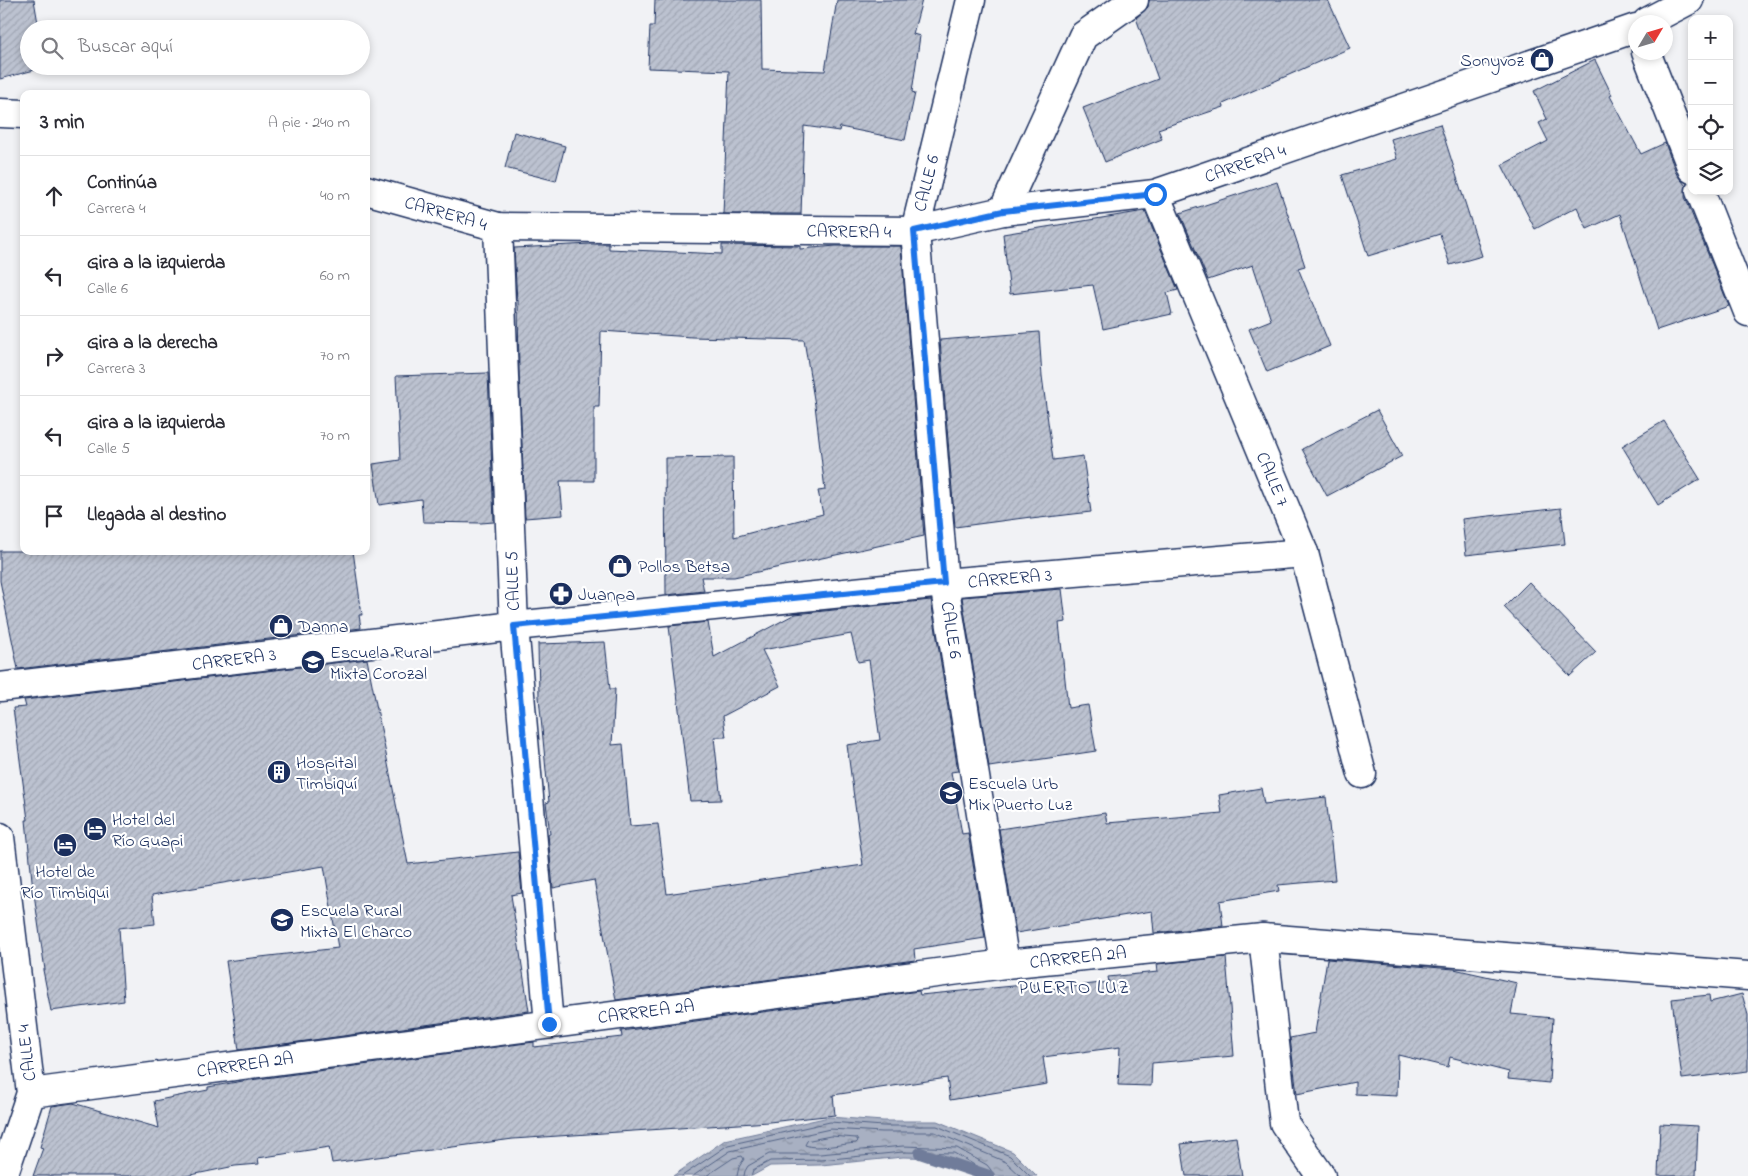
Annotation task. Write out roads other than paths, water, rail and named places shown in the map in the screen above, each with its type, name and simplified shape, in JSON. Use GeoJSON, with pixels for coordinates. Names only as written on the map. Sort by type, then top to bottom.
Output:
{"type":"FeatureCollection","features":[{"type":"Feature","properties":{"kind":"street","name":"CALLE 6"},"geometry":{"type":"LineString","coordinates":[[971,0],[914,231],[944,583],[1005,964]]}},
{"type":"Feature","properties":{"kind":"street"},"geometry":{"type":"LineString","coordinates":[[1003,211],[1083,36],[1134,0]]}},
{"type":"Feature","properties":{"kind":"street"},"geometry":{"type":"LineString","coordinates":[[1660,15],[1689,0]]}},
{"type":"Feature","properties":{"kind":"street","name":"CARRERA 4"},"geometry":{"type":"LineString","coordinates":[[370,191],[498,227],[914,231],[1003,211],[1155,194],[1628,31]]}},
{"type":"Feature","properties":{"kind":"street"},"geometry":{"type":"LineString","coordinates":[[1649,60],[1688,159]]}},
{"type":"Feature","properties":{"kind":"street"},"geometry":{"type":"LineString","coordinates":[[0,113],[20,114]]}},
{"type":"Feature","properties":{"kind":"street","name":"CALLE 7"},"geometry":{"type":"LineString","coordinates":[[1155,194],[1304,553],[1362,774]]}},
{"type":"Feature","properties":{"kind":"street"},"geometry":{"type":"LineString","coordinates":[[1702,195],[1748,312]]}},
{"type":"Feature","properties":{"kind":"street","name":"CALLE 5"},"geometry":{"type":"LineString","coordinates":[[498,227],[514,626],[549,1024]]}},
{"type":"Feature","properties":{"kind":"street","name":"CARRERA 3"},"geometry":{"type":"LineString","coordinates":[[0,687],[514,626],[944,583],[1304,553]]}},
{"type":"Feature","properties":{"kind":"street","name":"CALLE 4"},"geometry":{"type":"LineString","coordinates":[[0,837],[30,1093],[3,1176]]}},
{"type":"Feature","properties":{"kind":"street"},"geometry":{"type":"LineString","coordinates":[[1263,938],[1284,1123],[1321,1176]]}},
{"type":"Feature","properties":{"kind":"street","name":"CARRREA 2A"},"geometry":{"type":"LineString","coordinates":[[30,1093],[1005,964],[1263,938],[1748,976]]}},
{"type":"Feature","properties":{"kind":"water"},"geometry":{"type":"Polygon","coordinates":[[[829,1117],[883,1121],[937,1121],[1013,1152],[1037,1176],[984,1176],[953,1158],[903,1157],[821,1165],[770,1166],[752,1176],[673,1176],[725,1140],[829,1117]]]}},
{"type":"Feature","properties":{"kind":"waterway"},"geometry":{"type":"LineString","coordinates":[[920,1153],[989,1176]]}},
{"type":"Feature","properties":{"kind":"place","name":"Sonyvoz"},"geometry":{"type":"Point","coordinates":[1542,60]}},
{"type":"Feature","properties":{"kind":"place","name":"Pollos Betsa"},"geometry":{"type":"Point","coordinates":[620,566]}},
{"type":"Feature","properties":{"kind":"place","name":"Juanpa"},"geometry":{"type":"Point","coordinates":[561,594]}},
{"type":"Feature","properties":{"kind":"place","name":"Danna"},"geometry":{"type":"Point","coordinates":[281,626]}},
{"type":"Feature","properties":{"kind":"place","name":"Escuela Rural Mixta Corozal"},"geometry":{"type":"Point","coordinates":[313,662]}},
{"type":"Feature","properties":{"kind":"place","name":"Hospital Timbiquí"},"geometry":{"type":"Point","coordinates":[279,772]}},
{"type":"Feature","properties":{"kind":"place","name":"Escuela Urb Mix Puerto Luz"},"geometry":{"type":"Point","coordinates":[951,793]}},
{"type":"Feature","properties":{"kind":"place","name":"Hotel del Río Guapi"},"geometry":{"type":"Point","coordinates":[95,829]}},
{"type":"Feature","properties":{"kind":"place","name":"Hotel de Río Timbiqui"},"geometry":{"type":"Point","coordinates":[65,845]}},
{"type":"Feature","properties":{"kind":"place","name":"Escuela Rural Mixta El Charco"},"geometry":{"type":"Point","coordinates":[282,920]}},
{"type":"Feature","properties":{"kind":"district","name":"PUERTO LUZ"},"geometry":{"type":"Point","coordinates":[1074,986]}}]}
